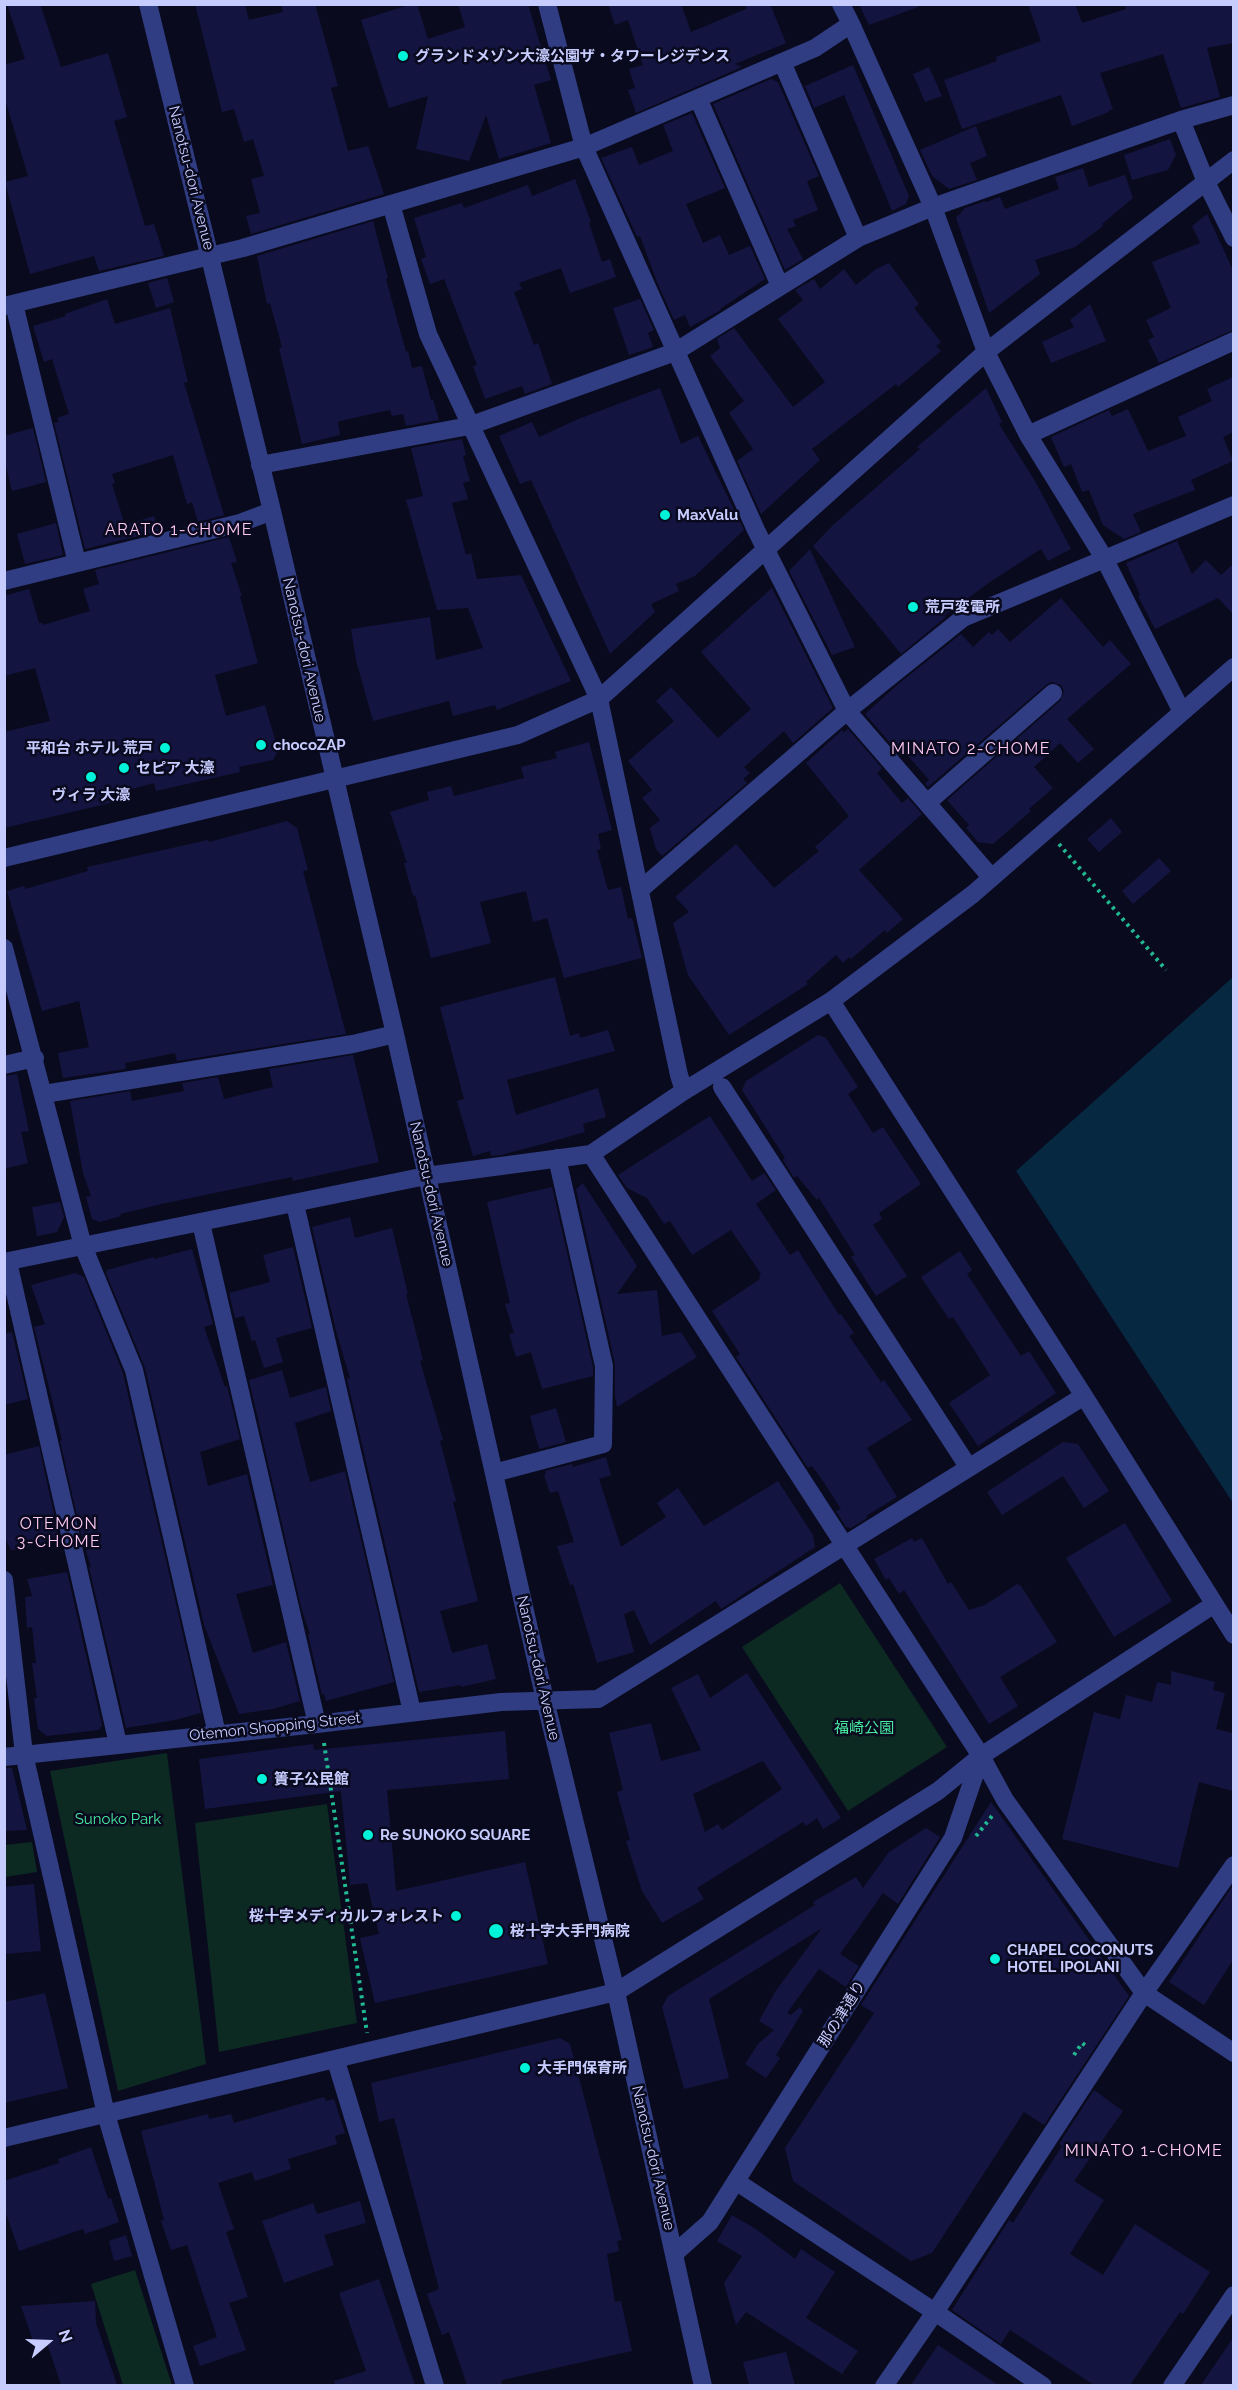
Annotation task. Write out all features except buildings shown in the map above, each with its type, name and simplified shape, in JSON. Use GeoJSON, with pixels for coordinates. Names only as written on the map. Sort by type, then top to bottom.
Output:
{"type":"FeatureCollection","features":[{"type":"Feature","properties":{"kind":"street","name":"Nanotsu-dori Avenue"},"geometry":{"type":"LineString","coordinates":[[148,4],[272,511],[395,1034],[545,1700],[616,1992],[703,2385]]}},
{"type":"Feature","properties":{"kind":"street"},"geometry":{"type":"LineString","coordinates":[[547,4],[584,147],[765,549],[847,711],[991,877]]}},
{"type":"Feature","properties":{"kind":"street"},"geometry":{"type":"LineString","coordinates":[[841,4],[933,207],[986,352],[1028,435],[1104,558],[1182,712]]}},
{"type":"Feature","properties":{"kind":"street"},"geometry":{"type":"LineString","coordinates":[[77,563],[9,305],[210,256],[584,147],[815,48],[851,24]]}},
{"type":"Feature","properties":{"kind":"street"},"geometry":{"type":"LineString","coordinates":[[782,63],[858,238]]}},
{"type":"Feature","properties":{"kind":"street"},"geometry":{"type":"LineString","coordinates":[[698,98],[780,286]]}},
{"type":"Feature","properties":{"kind":"street"},"geometry":{"type":"LineString","coordinates":[[260,465],[469,426],[675,352],[858,238],[933,207],[1181,120],[1233,105]]}},
{"type":"Feature","properties":{"kind":"street"},"geometry":{"type":"LineString","coordinates":[[1181,120],[1206,182],[1233,238]]}},
{"type":"Feature","properties":{"kind":"street"},"geometry":{"type":"LineString","coordinates":[[4,858],[518,735],[599,699],[986,352],[1233,160]]}},
{"type":"Feature","properties":{"kind":"street"},"geometry":{"type":"LineString","coordinates":[[391,204],[428,334],[469,426],[599,699],[641,889],[678,1075],[684,1091]]}},
{"type":"Feature","properties":{"kind":"street"},"geometry":{"type":"LineString","coordinates":[[1028,435],[1233,341]]}},
{"type":"Feature","properties":{"kind":"street"},"geometry":{"type":"LineString","coordinates":[[641,889],[847,711],[963,618],[1233,505]]}},
{"type":"Feature","properties":{"kind":"street"},"geometry":{"type":"LineString","coordinates":[[4,581],[240,523],[272,511]]}},
{"type":"Feature","properties":{"kind":"street"},"geometry":{"type":"LineString","coordinates":[[118,1744],[6,1262],[426,1176],[591,1154],[684,1091],[831,1001],[972,894],[1233,667]]}},
{"type":"Feature","properties":{"kind":"street"},"geometry":{"type":"LineString","coordinates":[[927,804],[1053,693]]}},
{"type":"Feature","properties":{"kind":"street"},"geometry":{"type":"LineString","coordinates":[[4,948],[83,1246],[134,1370],[218,1734]]}},
{"type":"Feature","properties":{"kind":"street"},"geometry":{"type":"LineString","coordinates":[[831,1001],[1084,1396],[1233,1635]]}},
{"type":"Feature","properties":{"kind":"street"},"geometry":{"type":"LineString","coordinates":[[44,1094],[353,1044],[395,1034]]}},
{"type":"Feature","properties":{"kind":"street"},"geometry":{"type":"LineString","coordinates":[[4,1065],[35,1058]]}},
{"type":"Feature","properties":{"kind":"street"},"geometry":{"type":"LineString","coordinates":[[722,1087],[969,1468]]}},
{"type":"Feature","properties":{"kind":"street"},"geometry":{"type":"LineString","coordinates":[[591,1154],[981,1756],[1005,1800],[1144,1993],[1222,2047]]}},
{"type":"Feature","properties":{"kind":"street"},"geometry":{"type":"LineString","coordinates":[[494,1473],[603,1444],[604,1366],[557,1158]]}},
{"type":"Feature","properties":{"kind":"street"},"geometry":{"type":"LineString","coordinates":[[295,1204],[412,1712]]}},
{"type":"Feature","properties":{"kind":"street"},"geometry":{"type":"LineString","coordinates":[[201,1223],[320,1729]]}},
{"type":"Feature","properties":{"kind":"street","name":"Otemon Shopping Street"},"geometry":{"type":"LineString","coordinates":[[4,1756],[218,1734],[320,1729],[412,1712],[501,1702],[598,1699],[1084,1396]]}},
{"type":"Feature","properties":{"kind":"street"},"geometry":{"type":"LineString","coordinates":[[4,1580],[24,1754],[106,2114],[185,2385]]}},
{"type":"Feature","properties":{"kind":"street"},"geometry":{"type":"LineString","coordinates":[[4,2138],[336,2061],[616,1992],[938,1791],[981,1756],[1214,1605]]}},
{"type":"Feature","properties":{"kind":"street","name":"那の津通り"},"geometry":{"type":"LineString","coordinates":[[675,2253],[710,2222],[737,2182],[953,1838],[981,1756]]}},
{"type":"Feature","properties":{"kind":"street"},"geometry":{"type":"LineString","coordinates":[[884,2385],[935,2312],[1144,1993],[1233,1865]]}},
{"type":"Feature","properties":{"kind":"street"},"geometry":{"type":"LineString","coordinates":[[336,2061],[435,2385]]}},
{"type":"Feature","properties":{"kind":"street"},"geometry":{"type":"LineString","coordinates":[[737,2182],[1043,2385]]}},
{"type":"Feature","properties":{"kind":"street"},"geometry":{"type":"LineString","coordinates":[[1172,2385],[1233,2295]]}},
{"type":"Feature","properties":{"kind":"path"},"geometry":{"type":"LineString","coordinates":[[1059,844],[1166,969]]}},
{"type":"Feature","properties":{"kind":"path"},"geometry":{"type":"LineString","coordinates":[[320,1729],[367,2033]]}},
{"type":"Feature","properties":{"kind":"green space","name":"福崎公園"},"geometry":{"type":"Polygon","coordinates":[[[840,1583],[947,1747],[848,1811],[742,1647],[840,1583]]]}},
{"type":"Feature","properties":{"kind":"green space","name":"Sunoko Park"},"geometry":{"type":"Polygon","coordinates":[[[167,1753],[206,2064],[118,2091],[50,1771],[167,1753]]]}},
{"type":"Feature","properties":{"kind":"green space"},"geometry":{"type":"Polygon","coordinates":[[[327,1804],[357,2023],[219,2052],[195,1823],[327,1804]]]}},
{"type":"Feature","properties":{"kind":"green space"},"geometry":{"type":"Polygon","coordinates":[[[32,1842],[37,1872],[5,1877],[5,1845],[32,1842]]]}},
{"type":"Feature","properties":{"kind":"green space"},"geometry":{"type":"Polygon","coordinates":[[[135,2270],[172,2385],[123,2385],[91,2284],[135,2270]]]}},
{"type":"Feature","properties":{"kind":"water"},"geometry":{"type":"Polygon","coordinates":[[[1233,977],[1233,1503],[1016,1171],[1233,977]]]}},
{"type":"Feature","properties":{"kind":"place","name":"グランドメゾン大濠公園ザ・タワーレジデンス"},"geometry":{"type":"Point","coordinates":[403,56]}},
{"type":"Feature","properties":{"kind":"place","name":"MaxValu"},"geometry":{"type":"Point","coordinates":[665,515]}},
{"type":"Feature","properties":{"kind":"place","name":"荒戸変電所"},"geometry":{"type":"Point","coordinates":[913,607]}},
{"type":"Feature","properties":{"kind":"place","name":"chocoZAP"},"geometry":{"type":"Point","coordinates":[261,745]}},
{"type":"Feature","properties":{"kind":"place","name":"平和台 ホテル 荒戸"},"geometry":{"type":"Point","coordinates":[165,748]}},
{"type":"Feature","properties":{"kind":"place","name":"セピア 大濠"},"geometry":{"type":"Point","coordinates":[124,768]}},
{"type":"Feature","properties":{"kind":"place","name":"ヴィラ 大濠"},"geometry":{"type":"Point","coordinates":[91,777]}},
{"type":"Feature","properties":{"kind":"place","name":"簀子公民館"},"geometry":{"type":"Point","coordinates":[262,1779]}},
{"type":"Feature","properties":{"kind":"place","name":"Re SUNOKO SQUARE"},"geometry":{"type":"Point","coordinates":[368,1835]}},
{"type":"Feature","properties":{"kind":"place","name":"桜十字メディカルフォレスト"},"geometry":{"type":"Point","coordinates":[456,1916]}},
{"type":"Feature","properties":{"kind":"place","name":"桜十字大手門病院"},"geometry":{"type":"Point","coordinates":[496,1931]}},
{"type":"Feature","properties":{"kind":"place","name":"CHAPEL COCONUTS HOTEL IPOLANI"},"geometry":{"type":"Point","coordinates":[995,1959]}},
{"type":"Feature","properties":{"kind":"place","name":"大手門保育所"},"geometry":{"type":"Point","coordinates":[525,2068]}},
{"type":"Feature","properties":{"kind":"district","name":"ARATO 1-CHOME"},"geometry":{"type":"Point","coordinates":[179,530]}},
{"type":"Feature","properties":{"kind":"district","name":"MINATO 2-CHOME"},"geometry":{"type":"Point","coordinates":[971,749]}},
{"type":"Feature","properties":{"kind":"district","name":"OTEMON 3-CHOME"},"geometry":{"type":"Point","coordinates":[59,1533]}},
{"type":"Feature","properties":{"kind":"district","name":"MINATO 1-CHOME"},"geometry":{"type":"Point","coordinates":[1144,2151]}}]}
